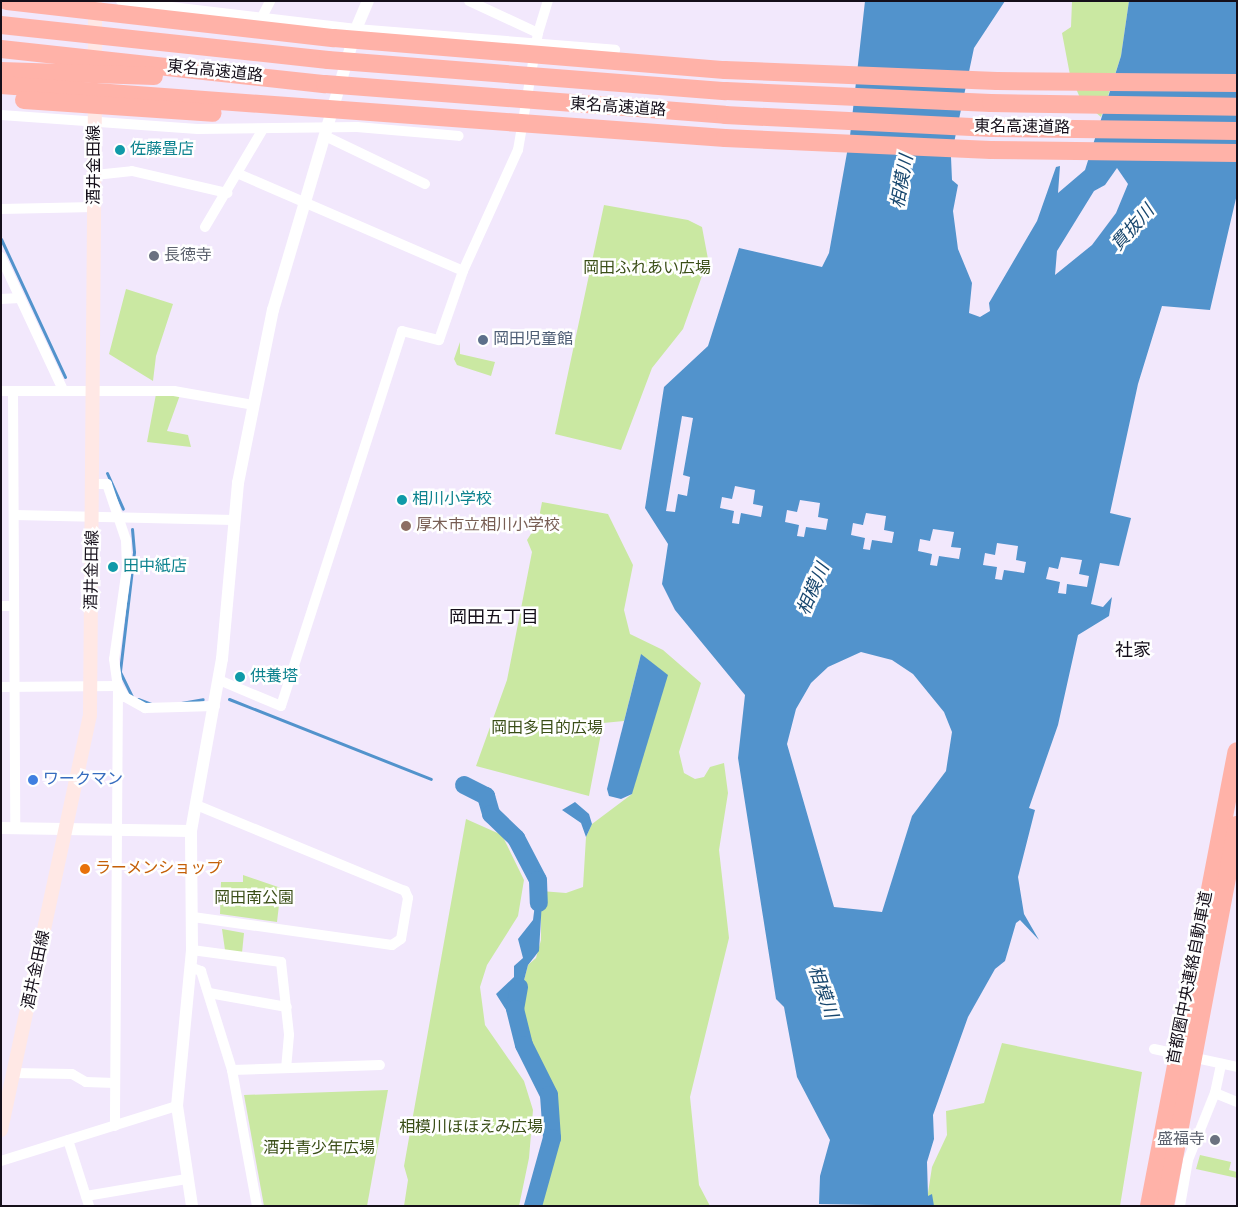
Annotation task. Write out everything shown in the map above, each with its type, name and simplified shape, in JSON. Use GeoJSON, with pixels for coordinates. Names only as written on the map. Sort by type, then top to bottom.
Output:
{"type":"FeatureCollection","features":[{"type":"Feature","properties":{"kind":"highway"},"geometry":{"type":"LineString","coordinates":[[7,1],[334,38],[715,69],[987,81],[1237,83]]}},
{"type":"Feature","properties":{"kind":"highway"},"geometry":{"type":"LineString","coordinates":[[1,14],[78,29]]}},
{"type":"Feature","properties":{"kind":"highway","name":"東名高速道路"},"geometry":{"type":"LineString","coordinates":[[1,25],[78,29],[328,60],[858,99],[1237,107]]}},
{"type":"Feature","properties":{"kind":"highway"},"geometry":{"type":"LineString","coordinates":[[1,49],[76,65]]}},
{"type":"Feature","properties":{"kind":"highway"},"geometry":{"type":"LineString","coordinates":[[1,71],[76,65]]}},
{"type":"Feature","properties":{"kind":"highway","name":"東名高速道路"},"geometry":{"type":"LineString","coordinates":[[76,65],[858,123],[1237,131]]}},
{"type":"Feature","properties":{"kind":"highway"},"geometry":{"type":"LineString","coordinates":[[1,85],[107,101],[324,123],[367,112],[860,145],[1237,153]]}},
{"type":"Feature","properties":{"kind":"highway"},"geometry":{"type":"LineString","coordinates":[[1,97],[80,106],[107,101]]}},
{"type":"Feature","properties":{"kind":"highway","name":"首都圏中央連絡自動車道"},"geometry":{"type":"LineString","coordinates":[[1149,1206],[1237,751]]}},
{"type":"Feature","properties":{"kind":"highway","name":"首都圏中央連絡自動車道"},"geometry":{"type":"LineString","coordinates":[[1165,1206],[1237,825]]}},
{"type":"Feature","properties":{"kind":"main road","name":"酒井金田線"},"geometry":{"type":"LineString","coordinates":[[1,1130],[87,738],[92,686],[95,1]]}},
{"type":"Feature","properties":{"kind":"street"},"geometry":{"type":"LineString","coordinates":[[121,1],[169,4],[356,30],[536,46],[615,50]]}},
{"type":"Feature","properties":{"kind":"street"},"geometry":{"type":"LineString","coordinates":[[262,17],[270,1]]}},
{"type":"Feature","properties":{"kind":"street"},"geometry":{"type":"LineString","coordinates":[[192,1206],[176,1106],[192,950],[191,831],[217,694],[234,520],[253,405],[303,203],[324,123],[368,1]]}},
{"type":"Feature","properties":{"kind":"street"},"geometry":{"type":"LineString","coordinates":[[470,1],[538,33]]}},
{"type":"Feature","properties":{"kind":"street"},"geometry":{"type":"LineString","coordinates":[[1,687],[118,686],[132,702],[146,708],[217,694],[281,706],[402,331],[439,340],[462,271],[518,150],[538,33],[548,1]]}},
{"type":"Feature","properties":{"kind":"street"},"geometry":{"type":"LineString","coordinates":[[1,115],[95,124],[264,129],[324,123],[458,136]]}},
{"type":"Feature","properties":{"kind":"street"},"geometry":{"type":"LineString","coordinates":[[324,123],[425,184]]}},
{"type":"Feature","properties":{"kind":"street"},"geometry":{"type":"LineString","coordinates":[[205,227],[239,174],[264,129]]}},
{"type":"Feature","properties":{"kind":"street"},"geometry":{"type":"LineString","coordinates":[[95,175],[132,171],[226,193]]}},
{"type":"Feature","properties":{"kind":"street"},"geometry":{"type":"LineString","coordinates":[[239,174],[462,271]]}},
{"type":"Feature","properties":{"kind":"street"},"geometry":{"type":"LineString","coordinates":[[1,208],[95,206]]}},
{"type":"Feature","properties":{"kind":"street"},"geometry":{"type":"LineString","coordinates":[[1,257],[63,390]]}},
{"type":"Feature","properties":{"kind":"street"},"geometry":{"type":"LineString","coordinates":[[1,299],[20,298]]}},
{"type":"Feature","properties":{"kind":"street"},"geometry":{"type":"LineString","coordinates":[[1,391],[174,391],[253,405]]}},
{"type":"Feature","properties":{"kind":"street"},"geometry":{"type":"LineString","coordinates":[[13,391],[15,515],[13,756],[16,828]]}},
{"type":"Feature","properties":{"kind":"street"},"geometry":{"type":"LineString","coordinates":[[93,484],[107,484],[122,518],[127,568],[114,658],[118,686],[114,1126]]}},
{"type":"Feature","properties":{"kind":"street"},"geometry":{"type":"LineString","coordinates":[[15,515],[234,520]]}},
{"type":"Feature","properties":{"kind":"street"},"geometry":{"type":"LineString","coordinates":[[1,606],[14,606]]}},
{"type":"Feature","properties":{"kind":"street"},"geometry":{"type":"LineString","coordinates":[[1,756],[13,756]]}},
{"type":"Feature","properties":{"kind":"street"},"geometry":{"type":"LineString","coordinates":[[193,917],[392,945],[401,939],[408,898],[405,891],[196,805]]}},
{"type":"Feature","properties":{"kind":"street"},"geometry":{"type":"LineString","coordinates":[[1,828],[191,831]]}},
{"type":"Feature","properties":{"kind":"street"},"geometry":{"type":"LineString","coordinates":[[192,950],[281,962],[287,1007],[286,1068]]}},
{"type":"Feature","properties":{"kind":"street"},"geometry":{"type":"LineString","coordinates":[[190,967],[202,971],[232,1070],[257,1206]]}},
{"type":"Feature","properties":{"kind":"street"},"geometry":{"type":"LineString","coordinates":[[209,994],[287,1007]]}},
{"type":"Feature","properties":{"kind":"street"},"geometry":{"type":"LineString","coordinates":[[1154,1049],[1237,1067]]}},
{"type":"Feature","properties":{"kind":"street"},"geometry":{"type":"LineString","coordinates":[[1180,1206],[1188,1160],[1215,1093],[1221,1064]]}},
{"type":"Feature","properties":{"kind":"street"},"geometry":{"type":"LineString","coordinates":[[232,1070],[380,1065]]}},
{"type":"Feature","properties":{"kind":"street"},"geometry":{"type":"LineString","coordinates":[[14,1073],[72,1074],[86,1082],[115,1082]]}},
{"type":"Feature","properties":{"kind":"street"},"geometry":{"type":"LineString","coordinates":[[1215,1093],[1237,1102]]}},
{"type":"Feature","properties":{"kind":"street"},"geometry":{"type":"LineString","coordinates":[[1,1161],[176,1106]]}},
{"type":"Feature","properties":{"kind":"street"},"geometry":{"type":"LineString","coordinates":[[68,1140],[88,1201],[187,1178]]}},
{"type":"Feature","properties":{"kind":"green space"},"geometry":{"type":"Polygon","coordinates":[[[1072,1],[1129,1],[1121,56],[1101,117],[1081,100],[1070,75],[1062,33],[1071,27],[1072,1]]]}},
{"type":"Feature","properties":{"kind":"green space","name":"岡田ふれあい広場"},"geometry":{"type":"Polygon","coordinates":[[[604,205],[688,220],[702,227],[708,259],[683,329],[652,368],[621,450],[555,434],[604,205]]]}},
{"type":"Feature","properties":{"kind":"green space"},"geometry":{"type":"Polygon","coordinates":[[[126,289],[173,304],[156,356],[153,381],[109,354],[126,289]]]}},
{"type":"Feature","properties":{"kind":"green space"},"geometry":{"type":"Polygon","coordinates":[[[460,342],[460,354],[495,362],[491,376],[457,365],[454,359],[460,342]]]}},
{"type":"Feature","properties":{"kind":"green space"},"geometry":{"type":"Polygon","coordinates":[[[156,394],[180,395],[167,431],[188,435],[191,447],[147,442],[156,394]]]}},
{"type":"Feature","properties":{"kind":"green space","name":"岡田多目的広場"},"geometry":{"type":"Polygon","coordinates":[[[542,502],[608,514],[633,565],[624,610],[630,634],[663,650],[701,683],[679,752],[684,773],[695,779],[704,777],[710,767],[724,763],[728,793],[719,850],[729,938],[690,1097],[699,1185],[710,1206],[535,1206],[549,1146],[548,1129],[540,1088],[522,1051],[530,1042],[528,1027],[517,1007],[528,965],[536,958],[541,940],[541,891],[566,893],[583,887],[586,837],[592,824],[632,794],[641,654],[624,721],[603,723],[589,796],[476,766],[507,680],[532,552],[527,540],[538,523],[542,502]]]}},
{"type":"Feature","properties":{"kind":"green space","name":"相模川ほほえみ広場"},"geometry":{"type":"Polygon","coordinates":[[[466,819],[502,835],[524,880],[518,916],[487,965],[480,987],[485,1025],[524,1081],[533,1110],[529,1158],[519,1206],[404,1206],[408,1180],[404,1166],[466,819]]]}},
{"type":"Feature","properties":{"kind":"green space","name":"岡田南公園"},"geometry":{"type":"Polygon","coordinates":[[[243,875],[281,888],[277,922],[220,914],[221,882],[243,882],[243,875]]]}},
{"type":"Feature","properties":{"kind":"green space"},"geometry":{"type":"Polygon","coordinates":[[[222,929],[244,933],[242,953],[225,950],[222,929]]]}},
{"type":"Feature","properties":{"kind":"green space"},"geometry":{"type":"Polygon","coordinates":[[[1002,1043],[1142,1072],[1120,1206],[926,1206],[932,1167],[947,1135],[946,1111],[984,1103],[1002,1043]]]}},
{"type":"Feature","properties":{"kind":"green space","name":"酒井青少年広場"},"geometry":{"type":"Polygon","coordinates":[[[388,1090],[367,1206],[264,1206],[244,1095],[388,1090]]]}},
{"type":"Feature","properties":{"kind":"green space"},"geometry":{"type":"Polygon","coordinates":[[[1200,1155],[1231,1162],[1229,1170],[1237,1172],[1237,1178],[1196,1169],[1200,1155]]]}},
{"type":"Feature","properties":{"kind":"water"},"geometry":{"type":"Polygon","coordinates":[[[865,1],[1005,1],[974,48],[951,157],[952,180],[958,185],[953,211],[958,249],[972,283],[969,313],[980,317],[990,311],[989,303],[1037,221],[1056,167],[1060,166],[1058,193],[1085,170],[1121,56],[1129,1],[1237,1],[1237,194],[1210,310],[1162,306],[1138,384],[1110,513],[1131,518],[1119,566],[1100,563],[1091,604],[1103,607],[1112,597],[1109,616],[1078,635],[1058,725],[1029,808],[1035,810],[1018,877],[1024,914],[1039,940],[1020,920],[1016,923],[1005,961],[995,969],[968,1017],[933,1115],[934,1139],[927,1162],[928,1196],[932,1194],[934,1206],[819,1204],[820,1176],[830,1140],[797,1077],[784,1007],[776,999],[738,758],[745,695],[675,610],[662,584],[668,544],[645,508],[664,387],[708,346],[739,248],[822,267],[829,253],[850,136],[865,1]],[[1117,168],[1105,185],[1094,191],[1057,251],[1055,275],[1092,245],[1116,213],[1128,184],[1117,168]],[[682,416],[666,511],[675,512],[678,494],[687,496],[690,477],[683,475],[693,418],[682,416]],[[735,486],[732,499],[722,497],[720,508],[734,511],[732,523],[739,524],[741,513],[761,517],[763,506],[753,504],[755,490],[735,486]],[[800,500],[797,512],[787,510],[785,522],[799,525],[797,536],[804,537],[806,527],[826,530],[828,519],[818,517],[820,503],[800,500]],[[866,513],[863,525],[853,523],[851,535],[865,538],[863,549],[870,550],[872,540],[892,543],[894,532],[884,530],[886,516],[866,513]],[[933,529],[930,541],[920,539],[918,551],[932,554],[930,565],[937,566],[939,556],[959,559],[961,548],[951,547],[954,532],[933,529]],[[997,543],[995,555],[985,553],[983,565],[997,567],[995,579],[1002,580],[1004,570],[1024,573],[1026,562],[1016,560],[1018,546],[997,543]],[[1061,557],[1058,569],[1049,567],[1046,579],[1060,582],[1058,593],[1066,594],[1067,584],[1087,587],[1089,576],[1079,574],[1082,560],[1061,557]],[[861,652],[828,667],[811,683],[796,709],[787,744],[834,907],[882,912],[912,816],[946,771],[952,732],[944,712],[913,674],[892,660],[861,652]]]}},
{"type":"Feature","properties":{"kind":"water"},"geometry":{"type":"Polygon","coordinates":[[[641,654],[668,675],[632,794],[621,799],[609,796],[607,789],[641,654]]]}},
{"type":"Feature","properties":{"kind":"water"},"geometry":{"type":"Polygon","coordinates":[[[575,802],[589,814],[592,824],[586,837],[581,823],[562,810],[575,802]]]}},
{"type":"Feature","properties":{"kind":"water"},"geometry":{"type":"Polygon","coordinates":[[[538,880],[542,901],[539,951],[528,965],[517,1007],[508,1013],[496,994],[514,977],[514,966],[523,958],[518,939],[533,920],[538,880]]]}},
{"type":"Feature","properties":{"kind":"waterway"},"geometry":{"type":"LineString","coordinates":[[1,239],[65,377]]}},
{"type":"Feature","properties":{"kind":"waterway"},"geometry":{"type":"LineString","coordinates":[[107,473],[123,509]]}},
{"type":"Feature","properties":{"kind":"waterway"},"geometry":{"type":"LineString","coordinates":[[132,529],[134,552],[120,672],[132,697]]}},
{"type":"Feature","properties":{"kind":"waterway"},"geometry":{"type":"LineString","coordinates":[[138,699],[151,704]]}},
{"type":"Feature","properties":{"kind":"waterway"},"geometry":{"type":"LineString","coordinates":[[181,703],[203,699]]}},
{"type":"Feature","properties":{"kind":"waterway"},"geometry":{"type":"LineString","coordinates":[[229,699],[431,779]]}},
{"type":"Feature","properties":{"kind":"waterway"},"geometry":{"type":"LineString","coordinates":[[464,785],[486,796],[491,814],[516,838],[538,880],[539,903]]}},
{"type":"Feature","properties":{"kind":"waterway"},"geometry":{"type":"LineString","coordinates":[[519,987],[515,1009],[524,1045],[549,1095],[552,1138],[533,1206]]}},
{"type":"Feature","properties":{"kind":"place","name":"佐藤畳店"},"geometry":{"type":"Point","coordinates":[120,150]}},
{"type":"Feature","properties":{"kind":"place","name":"長徳寺"},"geometry":{"type":"Point","coordinates":[154,256]}},
{"type":"Feature","properties":{"kind":"place","name":"岡田児童館"},"geometry":{"type":"Point","coordinates":[483,340]}},
{"type":"Feature","properties":{"kind":"place","name":"相川小学校"},"geometry":{"type":"Point","coordinates":[402,500]}},
{"type":"Feature","properties":{"kind":"place","name":"厚木市立相川小学校"},"geometry":{"type":"Point","coordinates":[406,526]}},
{"type":"Feature","properties":{"kind":"place","name":"田中紙店"},"geometry":{"type":"Point","coordinates":[113,567]}},
{"type":"Feature","properties":{"kind":"place","name":"供養塔"},"geometry":{"type":"Point","coordinates":[240,677]}},
{"type":"Feature","properties":{"kind":"place","name":"ワークマン"},"geometry":{"type":"Point","coordinates":[33,780]}},
{"type":"Feature","properties":{"kind":"place","name":"ラーメンショップ"},"geometry":{"type":"Point","coordinates":[85,869]}},
{"type":"Feature","properties":{"kind":"place","name":"盛福寺"},"geometry":{"type":"Point","coordinates":[1215,1140]}},
{"type":"Feature","properties":{"kind":"district","name":"岡田五丁目"},"geometry":{"type":"Point","coordinates":[494,619]}},
{"type":"Feature","properties":{"kind":"district","name":"社家"},"geometry":{"type":"Point","coordinates":[1133,652]}},
{"type":"Feature","properties":{"kind":"water label","name":"相模川"},"geometry":{"type":"Point","coordinates":[904,182]}},
{"type":"Feature","properties":{"kind":"water label","name":"貫抜川"},"geometry":{"type":"Point","coordinates":[1134,229]}},
{"type":"Feature","properties":{"kind":"water label","name":"相模川"},"geometry":{"type":"Point","coordinates":[815,590]}},
{"type":"Feature","properties":{"kind":"water label","name":"相模川"},"geometry":{"type":"Point","coordinates":[821,992]}}]}
